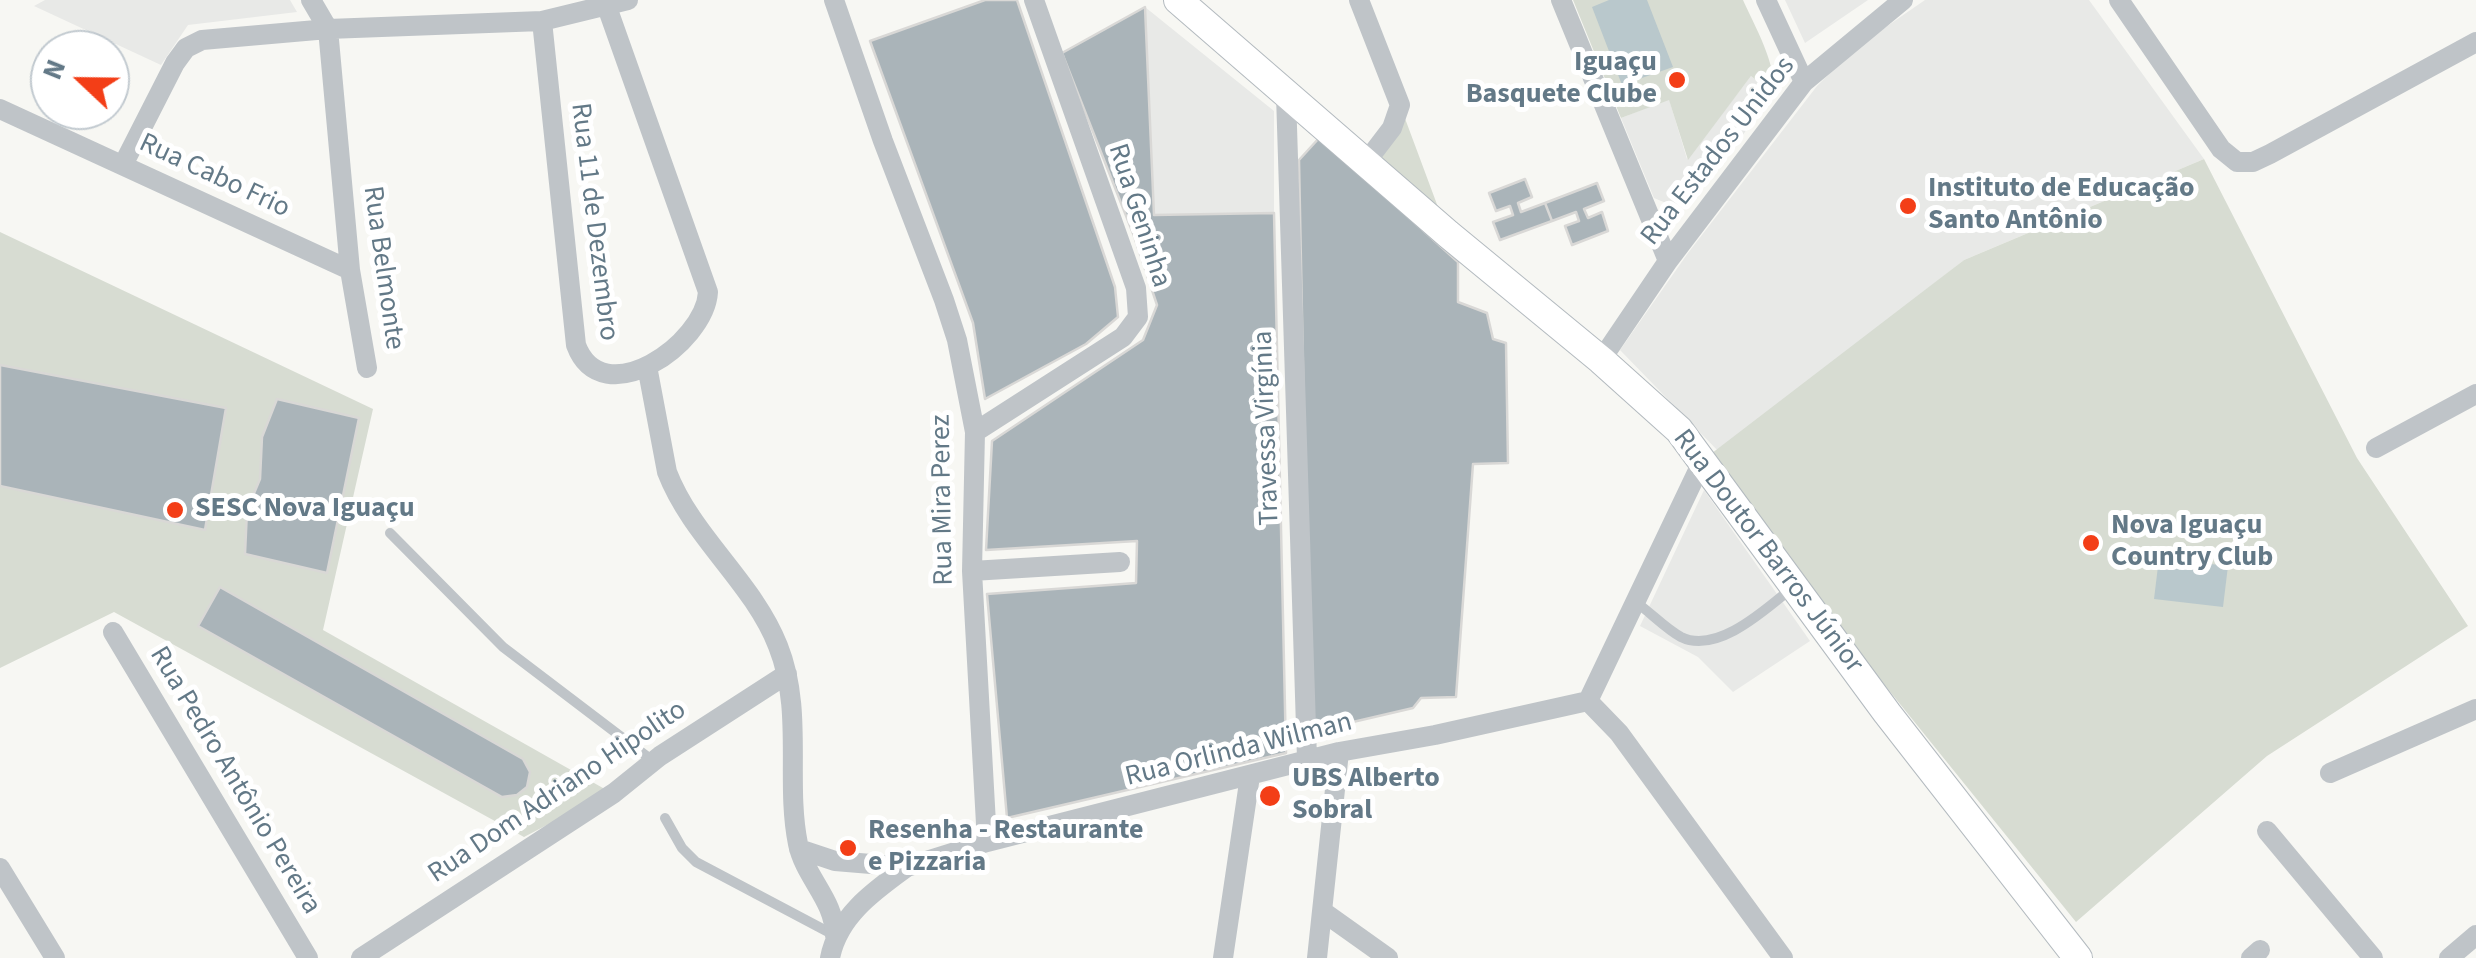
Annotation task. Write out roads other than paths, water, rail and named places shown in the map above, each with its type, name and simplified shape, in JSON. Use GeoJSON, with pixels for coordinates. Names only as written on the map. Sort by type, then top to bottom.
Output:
{"type":"FeatureCollection","features":[{"type":"Feature","properties":{"kind":"main road","name":"Rua Doutor Barros Júnior"},"geometry":{"type":"LineString","coordinates":[[1178,0],[1679,430],[1887,713],[2078,958]]}},
{"type":"Feature","properties":{"kind":"street","name":"Rua Belmonte"},"geometry":{"type":"LineString","coordinates":[[311,0],[328,29],[350,270],[367,368]]}},
{"type":"Feature","properties":{"kind":"street"},"geometry":{"type":"LineString","coordinates":[[123,165],[186,48],[202,40],[328,29],[542,21],[568,7],[607,7],[628,0]]}},
{"type":"Feature","properties":{"kind":"street","name":"Rua Mira Perez"},"geometry":{"type":"LineString","coordinates":[[834,0],[944,300],[961,358],[975,432],[972,571],[987,842]]}},
{"type":"Feature","properties":{"kind":"street","name":"Rua Geninha"},"geometry":{"type":"LineString","coordinates":[[975,432],[1123,337],[1133,327],[1139,305],[1034,0]]}},
{"type":"Feature","properties":{"kind":"street"},"geometry":{"type":"LineString","coordinates":[[1359,0],[1400,105],[1392,128],[1366,162]]}},
{"type":"Feature","properties":{"kind":"street"},"geometry":{"type":"LineString","coordinates":[[1561,0],[1668,261]]}},
{"type":"Feature","properties":{"kind":"street"},"geometry":{"type":"LineString","coordinates":[[1766,0],[1804,82]]}},
{"type":"Feature","properties":{"kind":"street","name":"Rua Estados Unidos"},"geometry":{"type":"LineString","coordinates":[[1602,360],[1668,261],[1804,82],[1903,0]]}},
{"type":"Feature","properties":{"kind":"street"},"geometry":{"type":"LineString","coordinates":[[2119,0],[2221,149],[2237,162],[2252,162],[2270,154],[2476,42]]}},
{"type":"Feature","properties":{"kind":"street","name":"Rua 11 de Dezembro"},"geometry":{"type":"LineString","coordinates":[[542,21],[576,345],[586,363],[601,372],[625,373],[647,366],[696,327],[708,303],[708,286],[607,7]]}},
{"type":"Feature","properties":{"kind":"street","name":"Travessa Virgínia"},"geometry":{"type":"LineString","coordinates":[[1286,94],[1307,760]]}},
{"type":"Feature","properties":{"kind":"street","name":"Rua Cabo Frio"},"geometry":{"type":"LineString","coordinates":[[0,109],[350,270]]}},
{"type":"Feature","properties":{"kind":"street","name":"Rua 11 de Dezembro"},"geometry":{"type":"LineString","coordinates":[[647,366],[667,472],[674,488],[699,531],[771,630],[787,674],[799,848],[830,907],[835,936]]}},
{"type":"Feature","properties":{"kind":"street"},"geometry":{"type":"LineString","coordinates":[[2376,448],[2476,394]]}},
{"type":"Feature","properties":{"kind":"street"},"geometry":{"type":"LineString","coordinates":[[1703,460],[1588,701],[1619,733],[1784,958]]}},
{"type":"Feature","properties":{"kind":"street"},"geometry":{"type":"LineString","coordinates":[[972,571],[1120,562]]}},
{"type":"Feature","properties":{"kind":"street","name":"Rua Pedro Antônio Pereira"},"geometry":{"type":"LineString","coordinates":[[113,632],[308,958]]}},
{"type":"Feature","properties":{"kind":"street","name":"Rua Dom Adriano Hipolito"},"geometry":{"type":"LineString","coordinates":[[361,958],[614,793],[653,762],[787,674]]}},
{"type":"Feature","properties":{"kind":"street","name":"Rua Orlinda Wilman"},"geometry":{"type":"LineString","coordinates":[[799,848],[835,861],[907,867],[987,842],[1338,752],[1588,701]]}},
{"type":"Feature","properties":{"kind":"street"},"geometry":{"type":"LineString","coordinates":[[2330,772],[2476,708]]}},
{"type":"Feature","properties":{"kind":"street"},"geometry":{"type":"LineString","coordinates":[[1317,958],[1338,752]]}},
{"type":"Feature","properties":{"kind":"street"},"geometry":{"type":"LineString","coordinates":[[1223,958],[1250,776]]}},
{"type":"Feature","properties":{"kind":"street"},"geometry":{"type":"LineString","coordinates":[[2266,831],[2373,958]]}},
{"type":"Feature","properties":{"kind":"street"},"geometry":{"type":"LineString","coordinates":[[830,958],[835,936],[854,911],[907,867]]}},
{"type":"Feature","properties":{"kind":"street"},"geometry":{"type":"LineString","coordinates":[[0,868],[55,958]]}},
{"type":"Feature","properties":{"kind":"street"},"geometry":{"type":"LineString","coordinates":[[1322,912],[1388,958]]}},
{"type":"Feature","properties":{"kind":"street"},"geometry":{"type":"LineString","coordinates":[[2449,958],[2476,935]]}},
{"type":"Feature","properties":{"kind":"lane"},"geometry":{"type":"LineString","coordinates":[[390,533],[504,647],[653,762]]}},
{"type":"Feature","properties":{"kind":"lane"},"geometry":{"type":"LineString","coordinates":[[1637,603],[1683,638],[1707,642],[1746,624],[1795,586]]}},
{"type":"Feature","properties":{"kind":"lane"},"geometry":{"type":"LineString","coordinates":[[665,818],[682,848],[696,862],[835,936]]}},
{"type":"Feature","properties":{"kind":"place","name":"Iguaçu Basquete Clube"},"geometry":{"type":"Point","coordinates":[1677,80]}},
{"type":"Feature","properties":{"kind":"place","name":"Instituto de Educação Santo Antônio"},"geometry":{"type":"Point","coordinates":[1908,206]}},
{"type":"Feature","properties":{"kind":"place","name":"SESC Nova Iguaçu"},"geometry":{"type":"Point","coordinates":[175,510]}},
{"type":"Feature","properties":{"kind":"place","name":"Nova Iguaçu Country Club"},"geometry":{"type":"Point","coordinates":[2091,543]}},
{"type":"Feature","properties":{"kind":"place","name":"UBS Alberto Sobral"},"geometry":{"type":"Point","coordinates":[1270,796]}},
{"type":"Feature","properties":{"kind":"place","name":"Resenha - Restaurante e Pizzaria"},"geometry":{"type":"Point","coordinates":[848,848]}}]}
